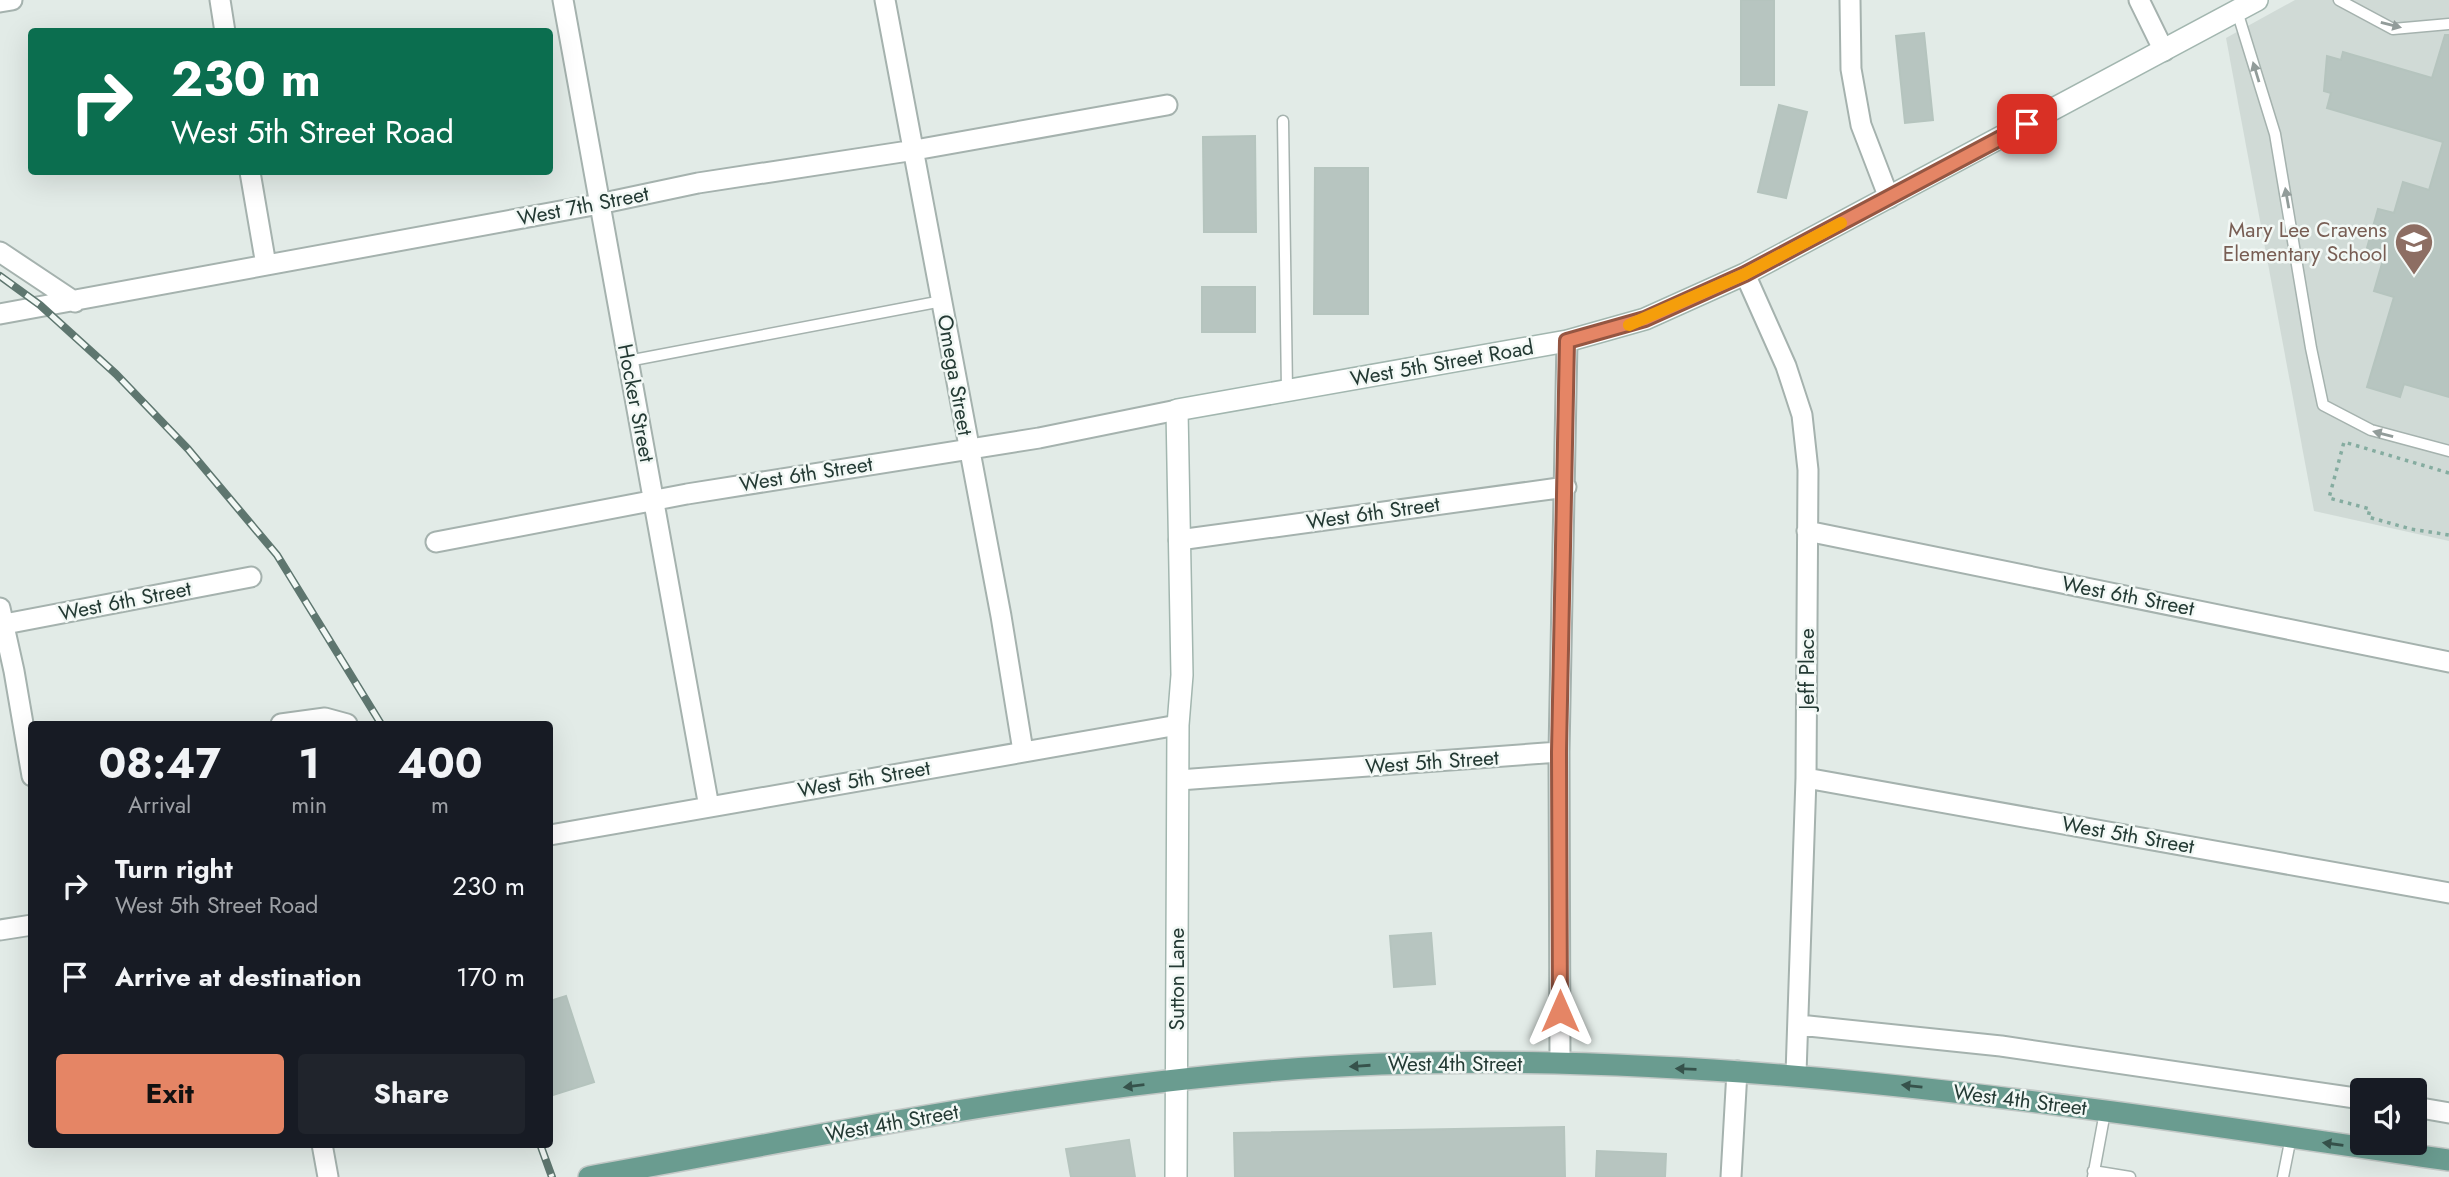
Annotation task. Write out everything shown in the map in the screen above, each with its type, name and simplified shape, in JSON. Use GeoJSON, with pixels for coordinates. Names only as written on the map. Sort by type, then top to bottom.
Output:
{"type":"FeatureCollection","features":[{"type":"Feature","properties":{"kind":"main road","name":"West 4th Street"},"geometry":{"type":"LineString","coordinates":[[593,1176],[929,1116],[1177,1081],[1381,1064],[1560,1063],[1796,1074],[2029,1099],[2449,1160]]}},
{"type":"Feature","properties":{"kind":"street"},"geometry":{"type":"LineString","coordinates":[[0,2],[12,0]]}},
{"type":"Feature","properties":{"kind":"street"},"geometry":{"type":"LineString","coordinates":[[220,0],[224,28]]}},
{"type":"Feature","properties":{"kind":"street","name":"Hocker Street"},"geometry":{"type":"LineString","coordinates":[[563,0],[709,807]]}},
{"type":"Feature","properties":{"kind":"street","name":"Omega Street"},"geometry":{"type":"LineString","coordinates":[[885,0],[1001,616],[1023,751]]}},
{"type":"Feature","properties":{"kind":"street"},"geometry":{"type":"LineString","coordinates":[[1850,0],[1851,69],[1861,125],[1889,198]]}},
{"type":"Feature","properties":{"kind":"street"},"geometry":{"type":"LineString","coordinates":[[2139,0],[2164,51]]}},
{"type":"Feature","properties":{"kind":"street","name":"West 5th Street Road"},"geometry":{"type":"LineString","coordinates":[[1177,410],[1567,341],[1645,319],[1745,274],[2257,0]]}},
{"type":"Feature","properties":{"kind":"street","name":"West 7th Street"},"geometry":{"type":"LineString","coordinates":[[0,314],[599,204],[698,183],[915,150],[1167,105]]}},
{"type":"Feature","properties":{"kind":"street"},"geometry":{"type":"LineString","coordinates":[[251,175],[266,265]]}},
{"type":"Feature","properties":{"kind":"street"},"geometry":{"type":"LineString","coordinates":[[0,252],[75,302]]}},
{"type":"Feature","properties":{"kind":"street","name":"Jeff Place"},"geometry":{"type":"LineString","coordinates":[[1745,274],[1786,366],[1802,415],[1808,470],[1807,778],[1796,1074]]}},
{"type":"Feature","properties":{"kind":"street"},"geometry":{"type":"LineString","coordinates":[[1560,1063],[1559,752],[1567,341]]}},
{"type":"Feature","properties":{"kind":"street"},"geometry":{"type":"LineString","coordinates":[[1177,410],[1182,675],[1178,724]]}},
{"type":"Feature","properties":{"kind":"street","name":"West 6th Street"},"geometry":{"type":"LineString","coordinates":[[436,542],[687,494],[968,447],[1039,438],[1177,410]]}},
{"type":"Feature","properties":{"kind":"street","name":"West 6th Street"},"geometry":{"type":"LineString","coordinates":[[1180,540],[1566,487]]}},
{"type":"Feature","properties":{"kind":"street","name":"West 6th Street"},"geometry":{"type":"LineString","coordinates":[[1807,531],[2449,662]]}},
{"type":"Feature","properties":{"kind":"street","name":"West 6th Street"},"geometry":{"type":"LineString","coordinates":[[1,619],[251,577]]}},
{"type":"Feature","properties":{"kind":"street"},"geometry":{"type":"LineString","coordinates":[[1,619],[14,671],[28,756]]}},
{"type":"Feature","properties":{"kind":"street"},"geometry":{"type":"LineString","coordinates":[[303,721],[325,718],[336,721]]}},
{"type":"Feature","properties":{"kind":"street","name":"West 5th Street"},"geometry":{"type":"LineString","coordinates":[[553,834],[1178,724]]}},
{"type":"Feature","properties":{"kind":"street","name":"Sutton Lane"},"geometry":{"type":"LineString","coordinates":[[1176,1177],[1178,724]]}},
{"type":"Feature","properties":{"kind":"street","name":"West 5th Street"},"geometry":{"type":"LineString","coordinates":[[1179,780],[1559,752]]}},
{"type":"Feature","properties":{"kind":"street","name":"West 5th Street"},"geometry":{"type":"LineString","coordinates":[[1807,778],[2449,893]]}},
{"type":"Feature","properties":{"kind":"street"},"geometry":{"type":"LineString","coordinates":[[0,930],[28,926]]}},
{"type":"Feature","properties":{"kind":"street"},"geometry":{"type":"LineString","coordinates":[[1799,1025],[2001,1046],[2350,1097]]}},
{"type":"Feature","properties":{"kind":"street"},"geometry":{"type":"LineString","coordinates":[[1731,1177],[1737,1071]]}},
{"type":"Feature","properties":{"kind":"street"},"geometry":{"type":"LineString","coordinates":[[2427,1109],[2449,1113]]}},
{"type":"Feature","properties":{"kind":"street"},"geometry":{"type":"LineString","coordinates":[[323,1148],[328,1177]]}},
{"type":"Feature","properties":{"kind":"lane"},"geometry":{"type":"LineString","coordinates":[[2339,0],[2393,29],[2449,24]]}},
{"type":"Feature","properties":{"kind":"lane"},"geometry":{"type":"LineString","coordinates":[[2237,11],[2275,134],[2323,405],[2371,430],[2449,452]]}},
{"type":"Feature","properties":{"kind":"lane"},"geometry":{"type":"LineString","coordinates":[[1283,121],[1287,391]]}},
{"type":"Feature","properties":{"kind":"lane"},"geometry":{"type":"LineString","coordinates":[[628,361],[942,301]]}},
{"type":"Feature","properties":{"kind":"lane"},"geometry":{"type":"LineString","coordinates":[[2105,1111],[2093,1174],[2130,1177]]}},
{"type":"Feature","properties":{"kind":"lane"},"geometry":{"type":"LineString","coordinates":[[2283,1177],[2291,1138]]}},
{"type":"Feature","properties":{"kind":"path"},"geometry":{"type":"LineString","coordinates":[[2449,472],[2344,442],[2329,498],[2370,509],[2368,517],[2411,529],[2449,535]]}},
{"type":"Feature","properties":{"kind":"shaded area"},"geometry":{"type":"Polygon","coordinates":[[[2295,0],[2449,0],[2449,541],[2314,511],[2226,38],[2295,0]]]}},
{"type":"Feature","properties":{"kind":"building"},"geometry":{"type":"Polygon","coordinates":[[[1741,0],[1774,0],[1774,85],[1741,85],[1741,0]]]}},
{"type":"Feature","properties":{"kind":"building"},"geometry":{"type":"Polygon","coordinates":[[[1924,33],[1933,120],[1905,123],[1896,36],[1924,33]]]}},
{"type":"Feature","properties":{"kind":"building","name":"Mary Lee Cravens Elementary School"},"geometry":{"type":"Polygon","coordinates":[[[2445,35],[2449,35],[2449,397],[2404,384],[2400,397],[2367,387],[2394,297],[2374,291],[2383,260],[2365,255],[2378,209],[2394,213],[2403,182],[2429,190],[2443,142],[2327,108],[2331,93],[2324,91],[2327,56],[2341,60],[2343,52],[2432,78],[2445,35]]]}},
{"type":"Feature","properties":{"kind":"building"},"geometry":{"type":"Polygon","coordinates":[[[1779,105],[1807,112],[1786,198],[1758,192],[1779,105]]]}},
{"type":"Feature","properties":{"kind":"building"},"geometry":{"type":"Polygon","coordinates":[[[1255,136],[1256,232],[1204,232],[1203,137],[1255,136]]]}},
{"type":"Feature","properties":{"kind":"building"},"geometry":{"type":"Polygon","coordinates":[[[1315,168],[1368,168],[1368,314],[1314,314],[1315,168]]]}},
{"type":"Feature","properties":{"kind":"building"},"geometry":{"type":"Polygon","coordinates":[[[1202,287],[1255,287],[1255,332],[1202,332],[1202,287]]]}},
{"type":"Feature","properties":{"kind":"building"},"geometry":{"type":"Polygon","coordinates":[[[1431,933],[1435,984],[1394,987],[1390,936],[1431,933]]]}},
{"type":"Feature","properties":{"kind":"building"},"geometry":{"type":"Polygon","coordinates":[[[566,996],[594,1082],[553,1095],[553,1000],[566,996]]]}},
{"type":"Feature","properties":{"kind":"building"},"geometry":{"type":"Polygon","coordinates":[[[1564,1127],[1565,1177],[1235,1177],[1234,1133],[1564,1127]]]}},
{"type":"Feature","properties":{"kind":"building"},"geometry":{"type":"Polygon","coordinates":[[[1129,1140],[1135,1177],[1071,1177],[1066,1149],[1129,1140]]]}},
{"type":"Feature","properties":{"kind":"building"},"geometry":{"type":"Polygon","coordinates":[[[1597,1151],[1666,1154],[1665,1177],[1596,1177],[1597,1151]]]}},
{"type":"Feature","properties":{"kind":"railway"},"geometry":{"type":"LineString","coordinates":[[0,276],[40,305],[116,374],[188,449],[277,555],[379,721]]}},
{"type":"Feature","properties":{"kind":"railway"},"geometry":{"type":"LineString","coordinates":[[541,1148],[552,1177]]}},
{"type":"Feature","properties":{"kind":"slow traffic"},"geometry":{"type":"LineString","coordinates":[[1629,325],[1745,274],[1841,223]]}},
{"type":"Feature","properties":{"kind":"place","name":"Mary Lee Cravens Elementary School"},"geometry":{"type":"Point","coordinates":[2414,276]}},
{"type":"Feature","properties":{"kind":"route"},"geometry":{"type":"LineString","coordinates":[[1560,1011],[1559,752],[1567,341],[1611,331],[1645,319],[1745,274],[2027,124]]}}]}
